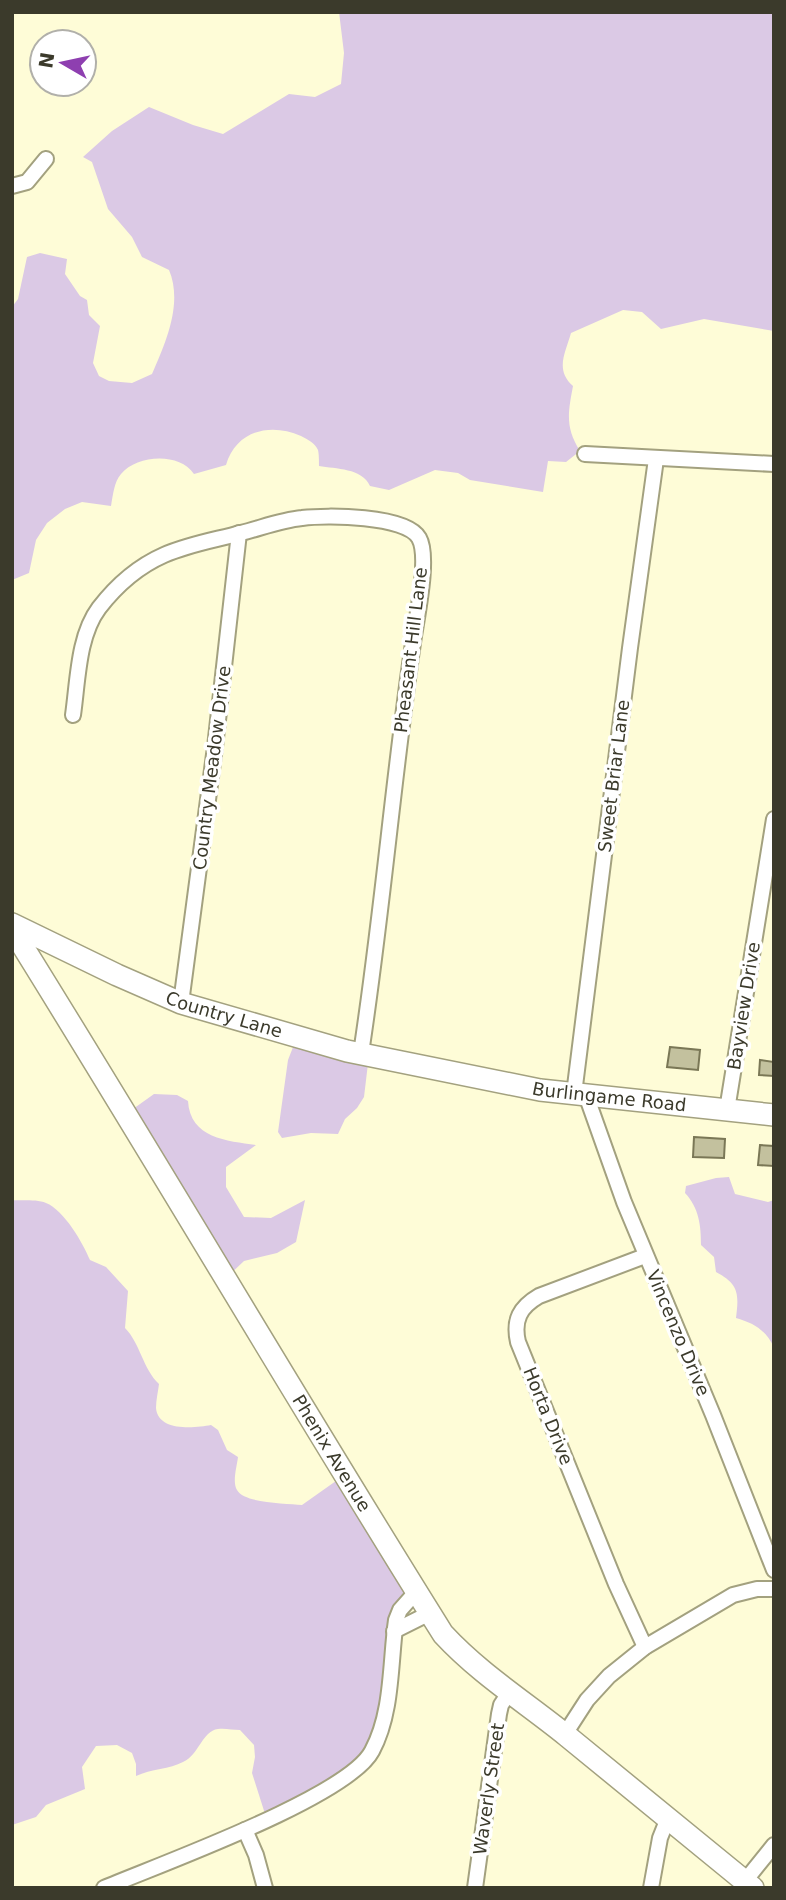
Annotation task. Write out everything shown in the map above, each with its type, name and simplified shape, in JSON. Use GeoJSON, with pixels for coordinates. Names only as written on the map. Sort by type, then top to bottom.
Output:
{"type":"FeatureCollection","features":[{"type":"Feature","properties":{"kind":"main road","name":"Country Lane"},"geometry":{"type":"LineString","coordinates":[[12,926],[181,1003],[361,1053],[447,1072]]}},
{"type":"Feature","properties":{"kind":"main road","name":"Phenix Avenue"},"geometry":{"type":"LineString","coordinates":[[12,926],[347,1481],[443,1634],[509,1693],[565,1734],[749,1884]]}},
{"type":"Feature","properties":{"kind":"main road","name":"Burlingame Road"},"geometry":{"type":"LineString","coordinates":[[447,1072],[515,1086],[774,1115]]}},
{"type":"Feature","properties":{"kind":"street"},"geometry":{"type":"LineString","coordinates":[[12,186],[27,182],[46,159]]}},
{"type":"Feature","properties":{"kind":"street"},"geometry":{"type":"LineString","coordinates":[[585,454],[774,464]]}},
{"type":"Feature","properties":{"kind":"street","name":"Sweet Briar Lane"},"geometry":{"type":"LineString","coordinates":[[580,1094],[629,648],[656,459]]}},
{"type":"Feature","properties":{"kind":"street","name":"Pheasant Hill Lane"},"geometry":{"type":"LineString","coordinates":[[74,715],[87,630],[98,609],[126,579],[163,555],[281,521],[302,518],[369,519],[403,526],[418,536],[422,548],[422,573],[361,1053]]}},
{"type":"Feature","properties":{"kind":"street","name":"Country Meadow Drive"},"geometry":{"type":"LineString","coordinates":[[181,1003],[215,747],[239,533]]}},
{"type":"Feature","properties":{"kind":"street","name":"Bayview Drive"},"geometry":{"type":"LineString","coordinates":[[726,1110],[774,819]]}},
{"type":"Feature","properties":{"kind":"street","name":"Vincenzo Drive"},"geometry":{"type":"LineString","coordinates":[[580,1094],[774,1570]]}},
{"type":"Feature","properties":{"kind":"street","name":"Horta Drive"},"geometry":{"type":"LineString","coordinates":[[645,1256],[539,1296],[525,1304],[518,1315],[515,1330],[616,1584],[645,1647]]}},
{"type":"Feature","properties":{"kind":"street"},"geometry":{"type":"LineString","coordinates":[[565,1734],[587,1700],[609,1676],[645,1647],[733,1595],[774,1588]]}},
{"type":"Feature","properties":{"kind":"street"},"geometry":{"type":"LineString","coordinates":[[104,1888],[245,1830],[336,1786],[368,1759],[384,1714],[394,1631],[400,1610],[416,1592]]}},
{"type":"Feature","properties":{"kind":"street"},"geometry":{"type":"LineString","coordinates":[[394,1631],[430,1613]]}},
{"type":"Feature","properties":{"kind":"street","name":"Waverly Street"},"geometry":{"type":"LineString","coordinates":[[475,1888],[499,1714],[509,1693]]}},
{"type":"Feature","properties":{"kind":"street"},"geometry":{"type":"LineString","coordinates":[[651,1888],[660,1838],[668,1818]]}},
{"type":"Feature","properties":{"kind":"street"},"geometry":{"type":"LineString","coordinates":[[245,1830],[256,1855],[265,1888]]}},
{"type":"Feature","properties":{"kind":"street"},"geometry":{"type":"LineString","coordinates":[[749,1884],[774,1845]]}},
{"type":"Feature","properties":{"kind":"shaded area"},"geometry":{"type":"Polygon","coordinates":[[[339,12],[774,12],[774,331],[704,319],[661,329],[642,312],[623,310],[571,333],[563,368],[573,386],[569,420],[572,435],[580,451],[566,462],[548,461],[543,492],[470,480],[458,473],[435,470],[389,490],[370,486],[355,473],[319,466],[318,450],[306,438],[289,432],[266,430],[246,437],[238,444],[226,465],[194,474],[179,462],[169,459],[147,460],[128,468],[117,481],[111,506],[82,502],[65,509],[47,523],[36,540],[29,573],[12,580],[12,307],[18,299],[27,257],[40,253],[67,259],[65,274],[80,296],[87,300],[89,315],[100,326],[93,363],[99,376],[109,381],[132,383],[152,374],[171,322],[174,296],[169,270],[142,257],[132,237],[108,209],[92,162],[83,157],[112,131],[149,107],[223,134],[289,94],[315,97],[341,84],[344,53],[339,12]]]}},
{"type":"Feature","properties":{"kind":"shaded area"},"geometry":{"type":"Polygon","coordinates":[[[297,1037],[369,1055],[364,1097],[345,1119],[338,1134],[311,1133],[282,1138],[278,1132],[288,1060],[297,1037]]]}},
{"type":"Feature","properties":{"kind":"shaded area"},"geometry":{"type":"Polygon","coordinates":[[[154,1094],[177,1095],[188,1101],[195,1123],[212,1135],[233,1142],[256,1145],[226,1167],[226,1187],[244,1217],[271,1218],[305,1200],[296,1242],[277,1253],[244,1261],[225,1279],[126,1114],[154,1094]]]}},
{"type":"Feature","properties":{"kind":"shaded area"},"geometry":{"type":"Polygon","coordinates":[[[729,1177],[735,1194],[768,1202],[774,1200],[774,1348],[759,1328],[736,1318],[736,1290],[724,1276],[716,1272],[714,1257],[701,1245],[698,1217],[685,1193],[686,1186],[729,1177]]]}},
{"type":"Feature","properties":{"kind":"shaded area"},"geometry":{"type":"Polygon","coordinates":[[[12,1200],[38,1201],[53,1207],[72,1228],[90,1260],[106,1267],[128,1291],[125,1328],[159,1384],[156,1408],[163,1421],[178,1427],[211,1425],[218,1430],[227,1450],[238,1457],[236,1487],[241,1495],[248,1498],[302,1505],[343,1476],[414,1588],[399,1610],[388,1714],[368,1760],[266,1817],[252,1773],[254,1745],[240,1730],[221,1729],[208,1734],[193,1754],[183,1762],[136,1776],[132,1753],[117,1745],[96,1746],[82,1767],[85,1789],[46,1805],[36,1817],[12,1825],[12,1200]]]}},
{"type":"Feature","properties":{"kind":"building"},"geometry":{"type":"Polygon","coordinates":[[[670,1047],[700,1050],[698,1070],[667,1067],[670,1047]]]}},
{"type":"Feature","properties":{"kind":"building"},"geometry":{"type":"Polygon","coordinates":[[[760,1060],[774,1062],[774,1076],[759,1075],[760,1060]]]}},
{"type":"Feature","properties":{"kind":"building"},"geometry":{"type":"Polygon","coordinates":[[[694,1137],[725,1139],[724,1158],[693,1157],[694,1137]]]}},
{"type":"Feature","properties":{"kind":"building"},"geometry":{"type":"Polygon","coordinates":[[[760,1145],[774,1146],[774,1166],[758,1165],[760,1145]]]}}]}
